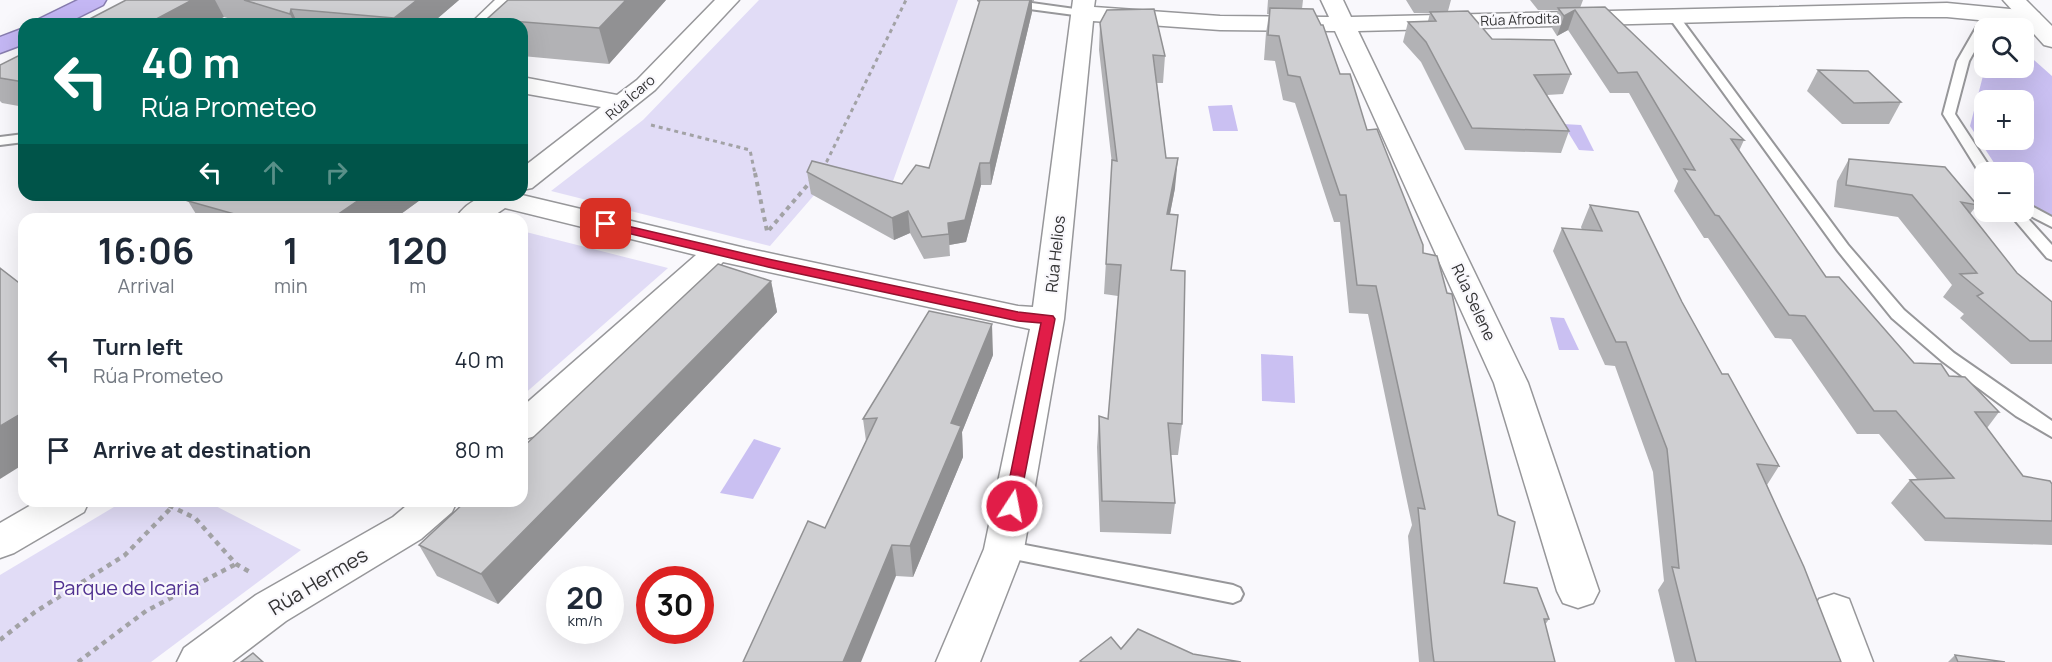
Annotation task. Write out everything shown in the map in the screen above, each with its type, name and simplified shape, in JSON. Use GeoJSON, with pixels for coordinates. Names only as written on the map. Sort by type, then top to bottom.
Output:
{"type":"FeatureCollection","features":[{"type":"Feature","properties":{"kind":"highway"},"geometry":{"type":"LineString","coordinates":[[59,18],[95,0]]}},
{"type":"Feature","properties":{"kind":"highway"},"geometry":{"type":"LineString","coordinates":[[0,46],[18,38]]}},
{"type":"Feature","properties":{"kind":"street"},"geometry":{"type":"LineString","coordinates":[[488,18],[508,0]]}},
{"type":"Feature","properties":{"kind":"street","name":"Rúa Ícaro"},"geometry":{"type":"LineString","coordinates":[[528,177],[646,85],[728,0]]}},
{"type":"Feature","properties":{"kind":"street"},"geometry":{"type":"LineString","coordinates":[[1613,0],[1634,15]]}},
{"type":"Feature","properties":{"kind":"street"},"geometry":{"type":"LineString","coordinates":[[2014,0],[2031,18]]}},
{"type":"Feature","properties":{"kind":"street","name":"Rúa Afrodita"},"geometry":{"type":"LineString","coordinates":[[1083,7],[1220,23],[1338,12],[1634,15],[1905,10],[2031,18]]}},
{"type":"Feature","properties":{"kind":"street","name":"Rúa Helios"},"geometry":{"type":"LineString","coordinates":[[958,662],[1004,549],[1048,319],[1083,7]]}},
{"type":"Feature","properties":{"kind":"street","name":"Rúa Selene"},"geometry":{"type":"LineString","coordinates":[[1338,12],[1511,383],[1578,591]]}},
{"type":"Feature","properties":{"kind":"street"},"geometry":{"type":"LineString","coordinates":[[2034,21],[2052,40]]}},
{"type":"Feature","properties":{"kind":"street"},"geometry":{"type":"LineString","coordinates":[[528,86],[624,104]]}},
{"type":"Feature","properties":{"kind":"street"},"geometry":{"type":"LineString","coordinates":[[528,197],[717,252],[1018,316],[1048,319]]}},
{"type":"Feature","properties":{"kind":"street","name":"Rúa Ícaro"},"geometry":{"type":"LineString","coordinates":[[479,213],[496,201]]}},
{"type":"Feature","properties":{"kind":"street"},"geometry":{"type":"LineString","coordinates":[[528,422],[717,252]]}},
{"type":"Feature","properties":{"kind":"street"},"geometry":{"type":"LineString","coordinates":[[0,542],[60,507]]}},
{"type":"Feature","properties":{"kind":"street","name":"Rúa Hermes"},"geometry":{"type":"LineString","coordinates":[[199,662],[271,608],[407,528],[431,507]]}},
{"type":"Feature","properties":{"kind":"street"},"geometry":{"type":"LineString","coordinates":[[1834,612],[1851,662]]}},
{"type":"Feature","properties":{"kind":"lane"},"geometry":{"type":"LineString","coordinates":[[985,0],[1083,7]]}},
{"type":"Feature","properties":{"kind":"lane"},"geometry":{"type":"LineString","coordinates":[[1672,14],[1843,248],[1898,314],[1948,357],[2052,430]]}},
{"type":"Feature","properties":{"kind":"lane"},"geometry":{"type":"LineString","coordinates":[[1980,162],[1949,114],[1963,62],[1990,14]]}},
{"type":"Feature","properties":{"kind":"lane"},"geometry":{"type":"LineString","coordinates":[[0,141],[18,139]]}},
{"type":"Feature","properties":{"kind":"lane"},"geometry":{"type":"LineString","coordinates":[[2034,212],[2052,223]]}},
{"type":"Feature","properties":{"kind":"lane"},"geometry":{"type":"LineString","coordinates":[[2024,222],[2052,255]]}},
{"type":"Feature","properties":{"kind":"lane"},"geometry":{"type":"LineString","coordinates":[[1004,549],[1233,594]]}},
{"type":"Feature","properties":{"kind":"path"},"geometry":{"type":"LineString","coordinates":[[820,170],[827,161],[906,0]]}},
{"type":"Feature","properties":{"kind":"path"},"geometry":{"type":"LineString","coordinates":[[651,125],[750,150],[768,231],[812,178]]}},
{"type":"Feature","properties":{"kind":"path"},"geometry":{"type":"LineString","coordinates":[[0,640],[35,612],[125,555],[172,507],[195,518],[236,564],[262,579],[297,592]]}},
{"type":"Feature","properties":{"kind":"path"},"geometry":{"type":"LineString","coordinates":[[78,662],[146,611],[236,564]]}},
{"type":"Feature","properties":{"kind":"green space"},"geometry":{"type":"Polygon","coordinates":[[[759,0],[958,0],[893,181],[835,171],[770,246],[551,191],[643,120],[759,0]]]}},
{"type":"Feature","properties":{"kind":"green space"},"geometry":{"type":"Polygon","coordinates":[[[528,233],[668,268],[528,391],[528,233]]]}},
{"type":"Feature","properties":{"kind":"green space","name":"Parque de Icaria"},"geometry":{"type":"Polygon","coordinates":[[[114,507],[218,507],[301,550],[151,662],[0,662],[0,575],[114,507]]]}},
{"type":"Feature","properties":{"kind":"shaded area"},"geometry":{"type":"Polygon","coordinates":[[[2034,60],[2052,76],[2052,216],[2034,208],[2034,162],[1993,162],[1986,150],[2034,150],[2034,90],[1979,90],[1982,78],[2034,78],[2034,60]]]}},
{"type":"Feature","properties":{"kind":"shaded area"},"geometry":{"type":"Polygon","coordinates":[[[1232,105],[1238,131],[1213,131],[1208,106],[1232,105]]]}},
{"type":"Feature","properties":{"kind":"shaded area"},"geometry":{"type":"Polygon","coordinates":[[[1974,111],[1974,132],[1970,126],[1974,111]]]}},
{"type":"Feature","properties":{"kind":"shaded area"},"geometry":{"type":"Polygon","coordinates":[[[1563,124],[1581,125],[1594,151],[1579,150],[1563,124]]]}},
{"type":"Feature","properties":{"kind":"shaded area"},"geometry":{"type":"Polygon","coordinates":[[[1550,317],[1564,318],[1579,350],[1559,350],[1550,317]]]}},
{"type":"Feature","properties":{"kind":"shaded area"},"geometry":{"type":"Polygon","coordinates":[[[1261,354],[1293,356],[1295,403],[1262,401],[1261,354]]]}},
{"type":"Feature","properties":{"kind":"shaded area"},"geometry":{"type":"Polygon","coordinates":[[[754,439],[781,448],[753,499],[720,493],[754,439]]]}},
{"type":"Feature","properties":{"kind":"building"},"geometry":{"type":"Polygon","coordinates":[[[126,0],[192,0],[158,18],[92,18],[126,0]]]}},
{"type":"Feature","properties":{"kind":"building"},"geometry":{"type":"Polygon","coordinates":[[[244,0],[417,0],[394,18],[291,9],[290,14],[244,0]]]}},
{"type":"Feature","properties":{"kind":"building"},"geometry":{"type":"Polygon","coordinates":[[[508,0],[626,0],[599,28],[528,22],[528,18],[488,18],[508,0]]]}},
{"type":"Feature","properties":{"kind":"building"},"geometry":{"type":"Polygon","coordinates":[[[980,0],[1030,0],[990,163],[980,163],[965,220],[948,223],[949,234],[922,237],[908,211],[892,218],[807,172],[812,161],[902,184],[916,165],[929,168],[980,0]]]}},
{"type":"Feature","properties":{"kind":"building"},"geometry":{"type":"Polygon","coordinates":[[[1605,7],[1744,140],[1731,139],[1826,277],[1839,277],[1914,363],[1941,364],[1949,376],[1965,377],[1999,412],[1975,412],[2023,476],[2050,481],[2052,484],[2052,521],[1945,518],[1910,480],[1954,478],[1896,411],[1874,411],[1805,316],[1789,315],[1684,169],[1695,170],[1637,72],[1618,73],[1575,10],[1564,16],[1558,8],[1605,7]]]}},
{"type":"Feature","properties":{"kind":"building"},"geometry":{"type":"Polygon","coordinates":[[[1270,8],[1313,9],[1323,25],[1340,74],[1350,74],[1367,130],[1377,129],[1423,245],[1423,253],[1437,256],[1447,293],[1452,294],[1498,515],[1515,522],[1504,583],[1537,588],[1549,619],[1544,619],[1555,662],[1434,662],[1418,508],[1425,509],[1376,286],[1357,285],[1346,195],[1340,195],[1300,77],[1288,75],[1279,36],[1268,35],[1270,8]]]}},
{"type":"Feature","properties":{"kind":"building"},"geometry":{"type":"Polygon","coordinates":[[[1154,9],[1165,56],[1153,55],[1166,158],[1178,158],[1167,214],[1178,215],[1171,270],[1185,271],[1182,424],[1168,423],[1175,503],[1102,501],[1099,416],[1108,419],[1121,265],[1106,264],[1112,160],[1117,161],[1100,23],[1107,10],[1154,9]]]}},
{"type":"Feature","properties":{"kind":"building"},"geometry":{"type":"Polygon","coordinates":[[[1468,11],[1492,39],[1554,40],[1571,74],[1534,75],[1569,131],[1472,128],[1426,42],[1408,22],[1436,21],[1430,12],[1468,11]]]}},
{"type":"Feature","properties":{"kind":"building"},"geometry":{"type":"Polygon","coordinates":[[[18,56],[18,81],[0,78],[0,65],[18,56]]]}},
{"type":"Feature","properties":{"kind":"building"},"geometry":{"type":"Polygon","coordinates":[[[1818,70],[1868,71],[1901,102],[1854,103],[1818,70]]]}},
{"type":"Feature","properties":{"kind":"building"},"geometry":{"type":"Polygon","coordinates":[[[1849,159],[1945,167],[1974,201],[1974,204],[1961,202],[1974,218],[1974,222],[1977,222],[2017,273],[2052,302],[2052,341],[2030,341],[1977,296],[1983,293],[1960,274],[1977,273],[1912,195],[1846,185],[1849,159]]]}},
{"type":"Feature","properties":{"kind":"building"},"geometry":{"type":"Polygon","coordinates":[[[188,201],[357,201],[340,213],[231,213],[188,201]]]}},
{"type":"Feature","properties":{"kind":"building"},"geometry":{"type":"Polygon","coordinates":[[[1590,205],[1638,212],[1682,302],[1722,374],[1728,374],[1779,466],[1757,464],[1804,567],[1841,662],[1696,662],[1672,567],[1679,568],[1667,449],[1626,342],[1616,342],[1562,228],[1602,231],[1590,205]]]}},
{"type":"Feature","properties":{"kind":"building"},"geometry":{"type":"Polygon","coordinates":[[[718,264],[771,281],[481,574],[419,545],[460,507],[528,507],[528,442],[718,264]]]}},
{"type":"Feature","properties":{"kind":"building"},"geometry":{"type":"Polygon","coordinates":[[[0,268],[18,282],[18,416],[0,426],[0,268]]]}},
{"type":"Feature","properties":{"kind":"building"},"geometry":{"type":"Polygon","coordinates":[[[929,311],[992,324],[951,423],[961,426],[910,546],[892,545],[843,662],[743,662],[808,521],[825,528],[877,418],[863,419],[929,311]]]}},
{"type":"Feature","properties":{"kind":"building"},"geometry":{"type":"Polygon","coordinates":[[[1138,629],[1193,654],[1241,662],[1080,661],[1111,637],[1121,649],[1138,629]]]}},
{"type":"Feature","properties":{"kind":"building"},"geometry":{"type":"Polygon","coordinates":[[[253,653],[263,662],[241,662],[253,653]]]}},
{"type":"Feature","properties":{"kind":"building"},"geometry":{"type":"Polygon","coordinates":[[[1955,655],[2005,662],[1958,662],[1955,655]]]}},
{"type":"Feature","properties":{"kind":"route"},"geometry":{"type":"LineString","coordinates":[[606,224],[768,263],[1018,316],[1048,319],[1012,506]]}}]}
